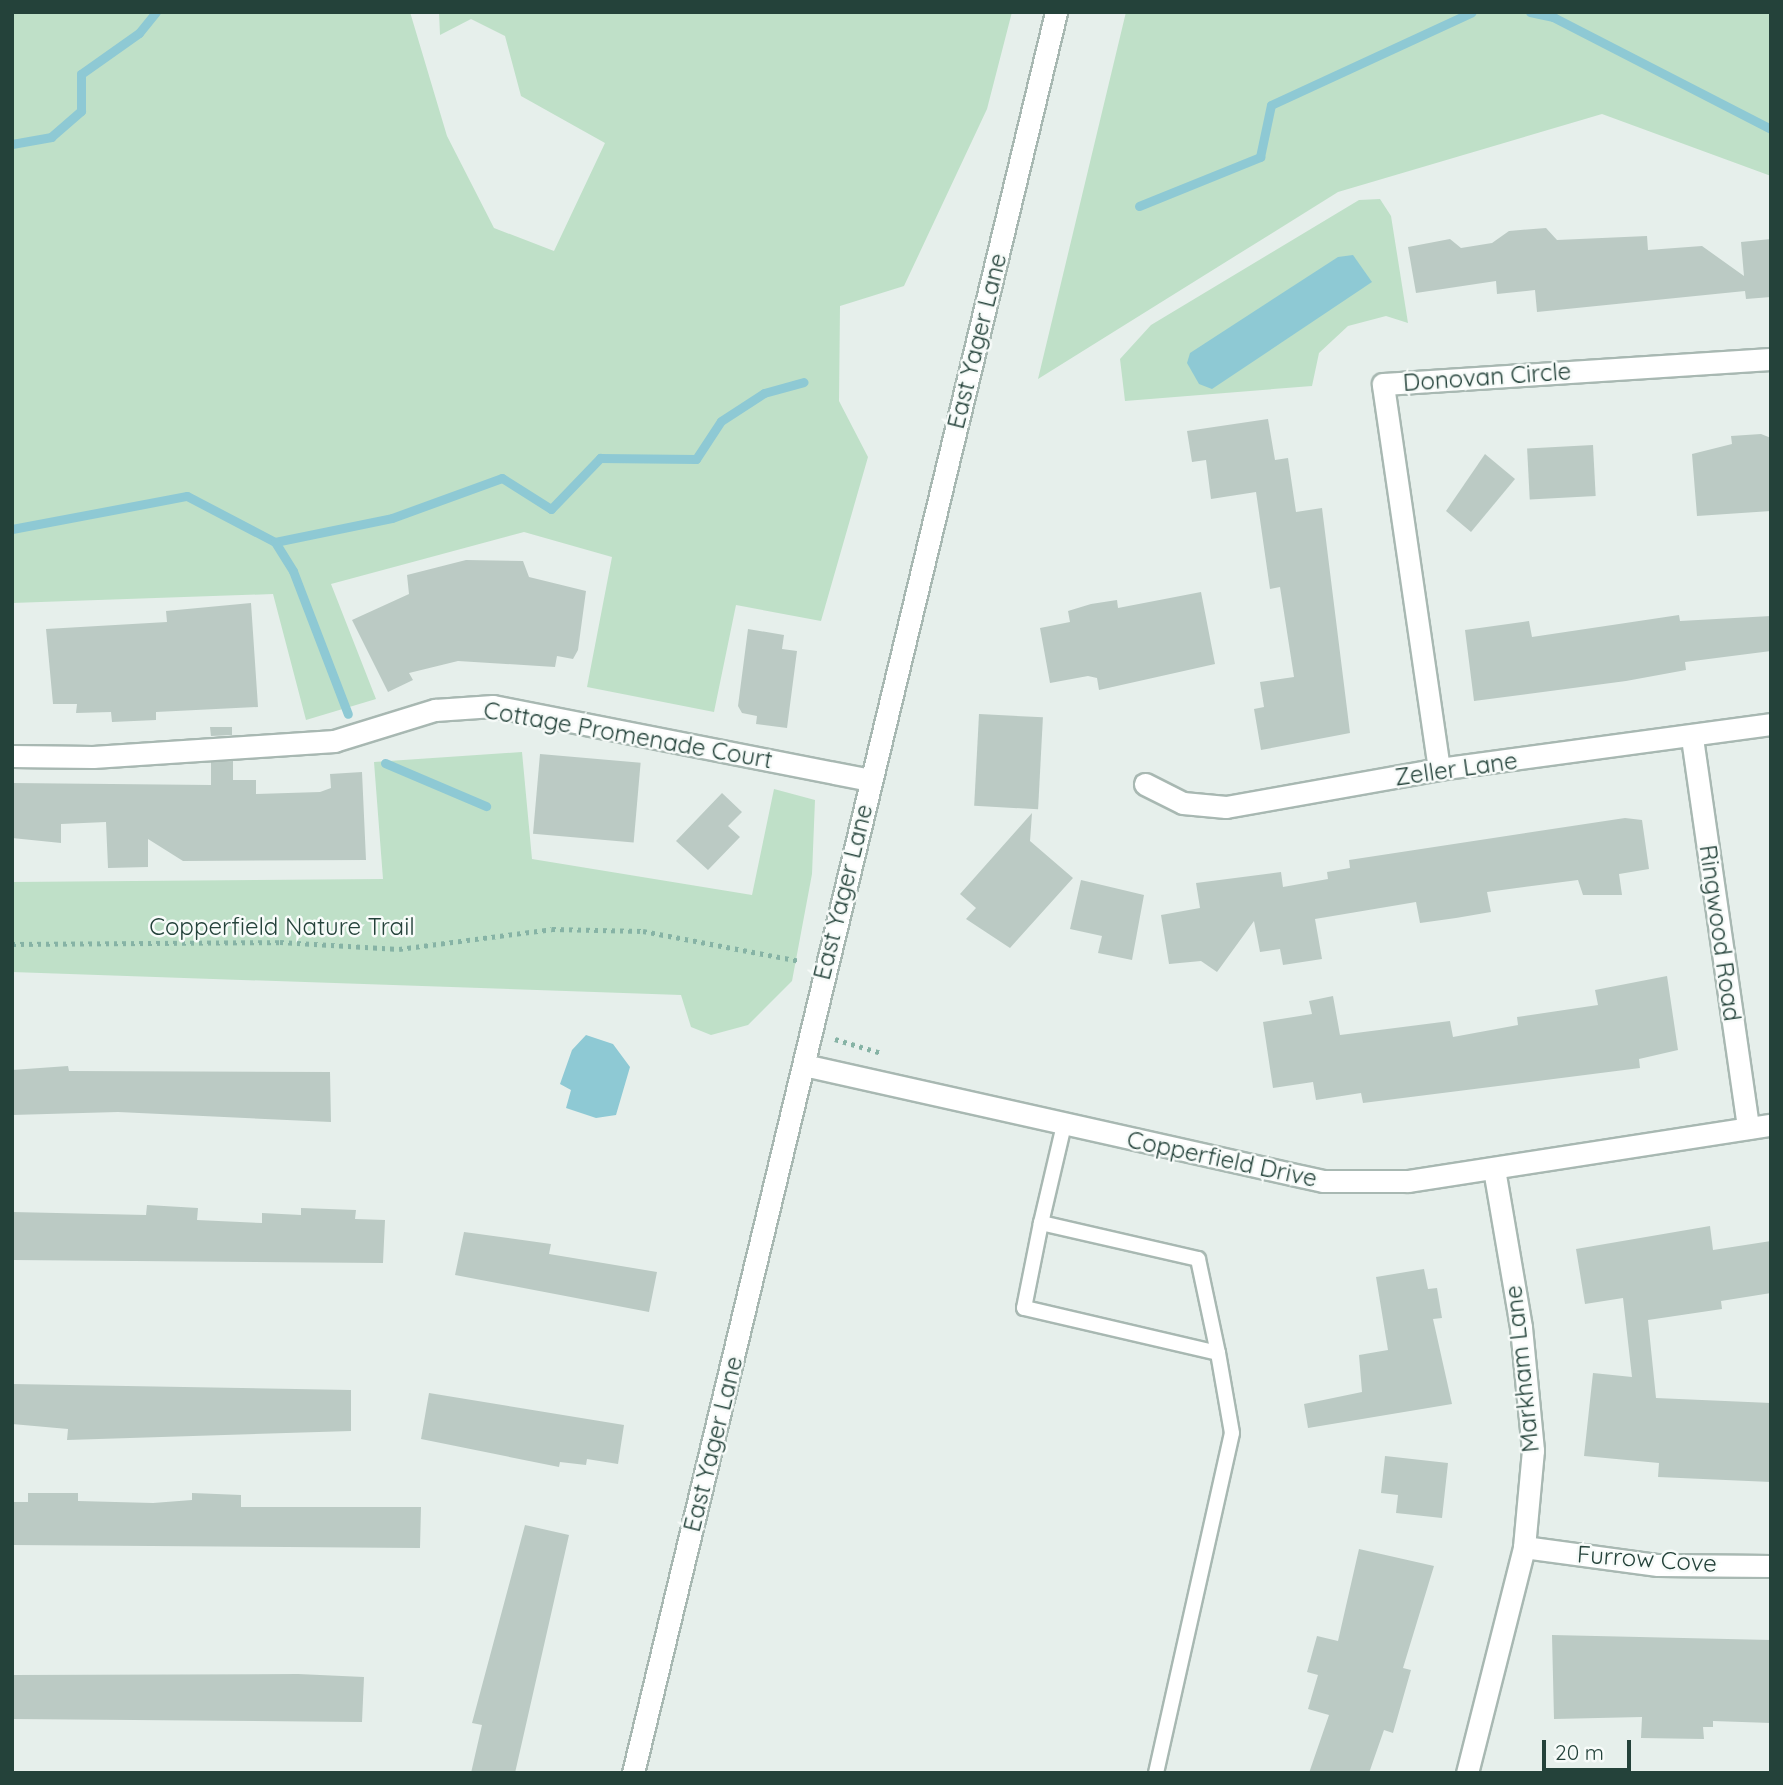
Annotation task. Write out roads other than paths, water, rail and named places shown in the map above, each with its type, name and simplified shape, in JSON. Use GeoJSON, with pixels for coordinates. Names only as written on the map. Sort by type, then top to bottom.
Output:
{"type":"FeatureCollection","features":[{"type":"Feature","properties":{"kind":"street","name":"East Yager Lane"},"geometry":{"type":"LineString","coordinates":[[633,1773],[1056,12]]}},
{"type":"Feature","properties":{"kind":"street","name":"Donovan Circle"},"geometry":{"type":"LineString","coordinates":[[1439,769],[1383,384],[1771,359]]}},
{"type":"Feature","properties":{"kind":"street","name":"Cottage Promenade Court"},"geometry":{"type":"LineString","coordinates":[[12,756],[93,757],[334,741],[435,710],[493,706],[870,780]]}},
{"type":"Feature","properties":{"kind":"street","name":"Zeller Lane"},"geometry":{"type":"LineString","coordinates":[[1145,785],[1183,803],[1226,807],[1439,769],[1692,738],[1771,724]]}},
{"type":"Feature","properties":{"kind":"street","name":"Ringwood Road"},"geometry":{"type":"LineString","coordinates":[[1692,738],[1748,1128]]}},
{"type":"Feature","properties":{"kind":"street","name":"Copperfield Drive"},"geometry":{"type":"LineString","coordinates":[[804,1065],[1323,1181],[1408,1181],[1771,1125]]}},
{"type":"Feature","properties":{"kind":"street","name":"Markham Lane"},"geometry":{"type":"LineString","coordinates":[[1467,1773],[1524,1547],[1533,1450],[1521,1327],[1494,1169]]}},
{"type":"Feature","properties":{"kind":"street","name":"Furrow Cove"},"geometry":{"type":"LineString","coordinates":[[1524,1547],[1658,1566],[1771,1566]]}},
{"type":"Feature","properties":{"kind":"lane"},"geometry":{"type":"LineString","coordinates":[[1065,1125],[1024,1308],[1218,1353]]}},
{"type":"Feature","properties":{"kind":"lane"},"geometry":{"type":"LineString","coordinates":[[1041,1223],[1198,1259],[1218,1353],[1232,1433],[1156,1773]]}},
{"type":"Feature","properties":{"kind":"water"},"geometry":{"type":"Polygon","coordinates":[[[1353,255],[1372,282],[1212,389],[1199,384],[1187,363],[1190,353],[1338,257],[1353,255]]]}},
{"type":"Feature","properties":{"kind":"water"},"geometry":{"type":"Polygon","coordinates":[[[586,1035],[613,1044],[630,1067],[616,1115],[596,1118],[566,1108],[571,1090],[560,1084],[572,1050],[586,1035]]]}},
{"type":"Feature","properties":{"kind":"waterway"},"geometry":{"type":"LineString","coordinates":[[12,144],[51,137],[81,111],[81,74],[139,33],[156,12]]}},
{"type":"Feature","properties":{"kind":"waterway"},"geometry":{"type":"LineString","coordinates":[[1139,206],[1260,157],[1271,105],[1472,12]]}},
{"type":"Feature","properties":{"kind":"waterway"},"geometry":{"type":"LineString","coordinates":[[1530,12],[1553,17],[1771,129]]}},
{"type":"Feature","properties":{"kind":"waterway"},"geometry":{"type":"LineString","coordinates":[[12,529],[187,496],[275,542],[392,518],[502,478],[551,509],[600,458],[696,459],[721,421],[764,393],[804,382]]}},
{"type":"Feature","properties":{"kind":"waterway"},"geometry":{"type":"LineString","coordinates":[[275,542],[293,571],[348,714]]}},
{"type":"Feature","properties":{"kind":"waterway"},"geometry":{"type":"LineString","coordinates":[[385,763],[486,806]]}}]}
